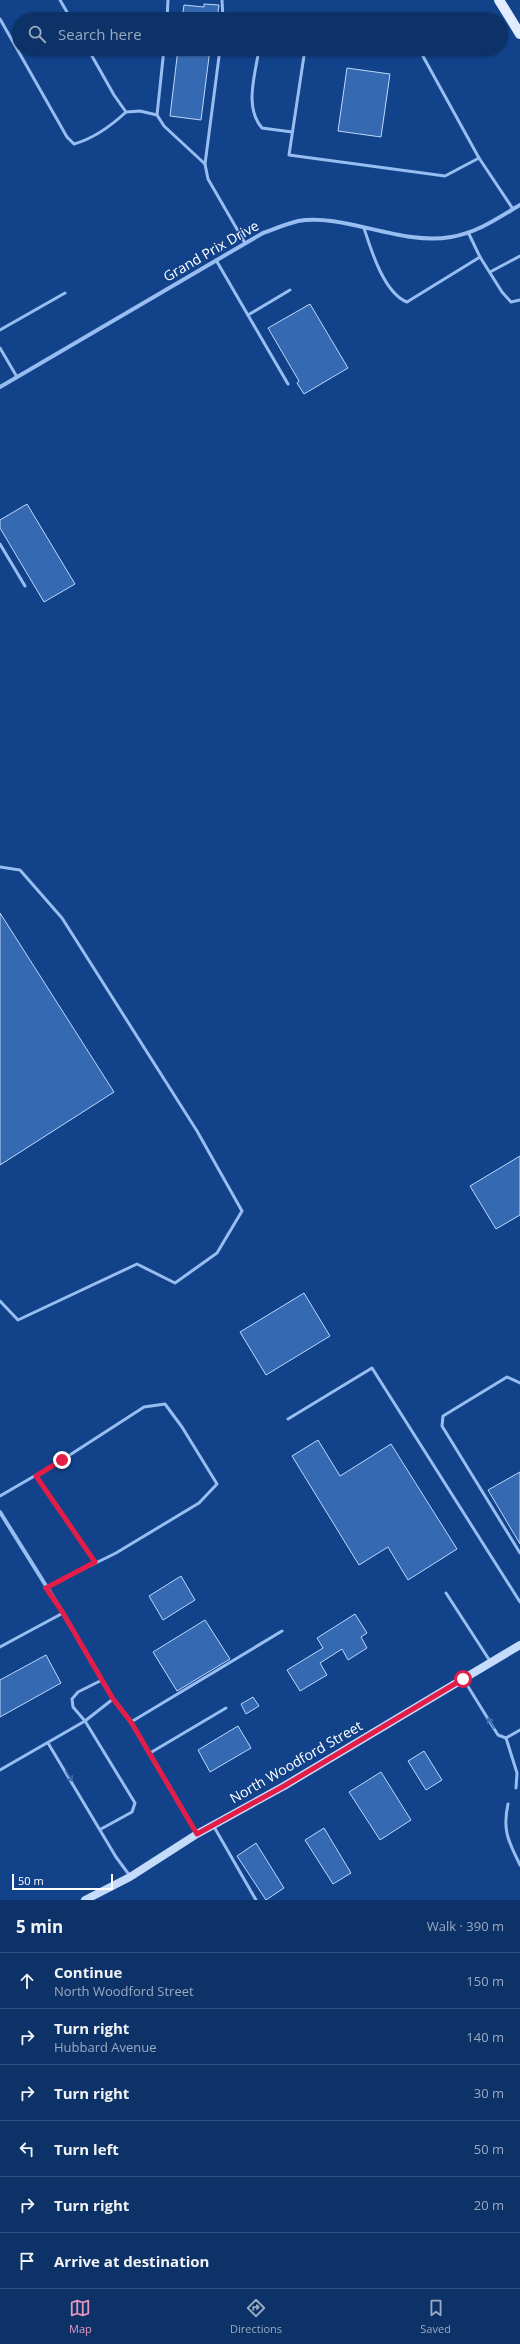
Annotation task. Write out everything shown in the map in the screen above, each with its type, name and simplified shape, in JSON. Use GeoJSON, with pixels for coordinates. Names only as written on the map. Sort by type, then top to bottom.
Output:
{"type":"FeatureCollection","features":[{"type":"Feature","properties":{"kind":"main road"},"geometry":{"type":"LineString","coordinates":[[499,0],[506,12]]}},
{"type":"Feature","properties":{"kind":"main road"},"geometry":{"type":"LineString","coordinates":[[508,15],[520,34]]}},
{"type":"Feature","properties":{"kind":"street","name":"Grand Prix Drive"},"geometry":{"type":"LineString","coordinates":[[0,387],[263,233],[298,221],[328,222],[413,238],[451,237],[483,227],[520,205]]}},
{"type":"Feature","properties":{"kind":"street"},"geometry":{"type":"LineString","coordinates":[[0,1512],[63,1613],[113,1699],[131,1722],[150,1753],[197,1834]]}},
{"type":"Feature","properties":{"kind":"street","name":"North Woodford Street"},"geometry":{"type":"LineString","coordinates":[[85,1900],[130,1877],[197,1834],[520,1645]]}},
{"type":"Feature","properties":{"kind":"lane"},"geometry":{"type":"LineString","coordinates":[[60,0],[67,12]]}},
{"type":"Feature","properties":{"kind":"lane"},"geometry":{"type":"LineString","coordinates":[[167,12],[168,0]]}},
{"type":"Feature","properties":{"kind":"lane"},"geometry":{"type":"LineString","coordinates":[[222,0],[223,12]]}},
{"type":"Feature","properties":{"kind":"lane"},"geometry":{"type":"LineString","coordinates":[[0,19],[12,40]]}},
{"type":"Feature","properties":{"kind":"lane"},"geometry":{"type":"LineString","coordinates":[[21,56],[67,137],[74,144],[88,140],[110,126],[126,112],[140,111],[158,115]]}},
{"type":"Feature","properties":{"kind":"lane"},"geometry":{"type":"LineString","coordinates":[[92,56],[114,95],[126,112]]}},
{"type":"Feature","properties":{"kind":"lane"},"geometry":{"type":"LineString","coordinates":[[163,56],[158,115],[164,126],[205,164]]}},
{"type":"Feature","properties":{"kind":"lane"},"geometry":{"type":"LineString","coordinates":[[219,56],[205,164],[208,179],[245,243]]}},
{"type":"Feature","properties":{"kind":"lane"},"geometry":{"type":"LineString","coordinates":[[258,56],[252,95],[254,118],[262,128],[292,132]]}},
{"type":"Feature","properties":{"kind":"lane"},"geometry":{"type":"LineString","coordinates":[[304,56],[289,155],[445,176],[479,158]]}},
{"type":"Feature","properties":{"kind":"lane"},"geometry":{"type":"LineString","coordinates":[[423,56],[479,158],[513,209]]}},
{"type":"Feature","properties":{"kind":"lane"},"geometry":{"type":"LineString","coordinates":[[364,228],[374,258],[387,282],[399,299],[407,302],[480,257]]}},
{"type":"Feature","properties":{"kind":"lane"},"geometry":{"type":"LineString","coordinates":[[468,232],[480,257],[511,302],[520,300]]}},
{"type":"Feature","properties":{"kind":"lane"},"geometry":{"type":"LineString","coordinates":[[490,272],[520,256]]}},
{"type":"Feature","properties":{"kind":"lane"},"geometry":{"type":"LineString","coordinates":[[216,260],[288,384]]}},
{"type":"Feature","properties":{"kind":"lane"},"geometry":{"type":"LineString","coordinates":[[248,315],[290,290]]}},
{"type":"Feature","properties":{"kind":"lane"},"geometry":{"type":"LineString","coordinates":[[0,330],[65,293]]}},
{"type":"Feature","properties":{"kind":"lane"},"geometry":{"type":"LineString","coordinates":[[0,348],[17,377]]}},
{"type":"Feature","properties":{"kind":"lane"},"geometry":{"type":"LineString","coordinates":[[0,544],[25,586]]}},
{"type":"Feature","properties":{"kind":"lane"},"geometry":{"type":"LineString","coordinates":[[0,867],[20,870],[62,918],[192,1125],[242,1212],[217,1254],[175,1283],[137,1264],[18,1320],[0,1301]]}},
{"type":"Feature","properties":{"kind":"lane"},"geometry":{"type":"LineString","coordinates":[[288,1420],[372,1368],[520,1602]]}},
{"type":"Feature","properties":{"kind":"lane"},"geometry":{"type":"LineString","coordinates":[[520,1383],[507,1377],[443,1416],[442,1426],[520,1553]]}},
{"type":"Feature","properties":{"kind":"lane"},"geometry":{"type":"LineString","coordinates":[[0,1496],[36,1476],[144,1407],[164,1404],[182,1427],[217,1484],[199,1504],[116,1553],[95,1562],[46,1588]]}},
{"type":"Feature","properties":{"kind":"lane"},"geometry":{"type":"LineString","coordinates":[[36,1476],[95,1562]]}},
{"type":"Feature","properties":{"kind":"lane"},"geometry":{"type":"LineString","coordinates":[[446,1593],[491,1663]]}},
{"type":"Feature","properties":{"kind":"lane"},"geometry":{"type":"LineString","coordinates":[[0,1647],[63,1613]]}},
{"type":"Feature","properties":{"kind":"lane"},"geometry":{"type":"LineString","coordinates":[[131,1722],[282,1631]]}},
{"type":"Feature","properties":{"kind":"lane"},"geometry":{"type":"LineString","coordinates":[[463,1679],[498,1735],[506,1738]]}},
{"type":"Feature","properties":{"kind":"lane"},"geometry":{"type":"LineString","coordinates":[[101,1829],[132,1812],[135,1803],[85,1720],[73,1707],[72,1699],[78,1692],[102,1680]]}},
{"type":"Feature","properties":{"kind":"lane"},"geometry":{"type":"LineString","coordinates":[[0,1770],[85,1720],[113,1699]]}},
{"type":"Feature","properties":{"kind":"lane"},"geometry":{"type":"LineString","coordinates":[[150,1753],[226,1708]]}},
{"type":"Feature","properties":{"kind":"lane"},"geometry":{"type":"LineString","coordinates":[[506,1738],[520,1730]]}},
{"type":"Feature","properties":{"kind":"lane"},"geometry":{"type":"LineString","coordinates":[[506,1738],[516,1774],[516,1788]]}},
{"type":"Feature","properties":{"kind":"lane"},"geometry":{"type":"LineString","coordinates":[[48,1743],[101,1829],[116,1857],[130,1877]]}},
{"type":"Feature","properties":{"kind":"lane"},"geometry":{"type":"LineString","coordinates":[[508,1804],[505,1820],[506,1835],[520,1865]]}},
{"type":"Feature","properties":{"kind":"lane"},"geometry":{"type":"LineString","coordinates":[[213,1825],[256,1900]]}},
{"type":"Feature","properties":{"kind":"building"},"geometry":{"type":"Polygon","coordinates":[[[204,4],[219,5],[218,12],[183,12],[184,5],[204,7],[204,4]]]}},
{"type":"Feature","properties":{"kind":"building"},"geometry":{"type":"Polygon","coordinates":[[[177,56],[209,56],[201,120],[170,116],[177,56]]]}},
{"type":"Feature","properties":{"kind":"building"},"geometry":{"type":"Polygon","coordinates":[[[347,68],[390,74],[381,137],[338,131],[347,68]]]}},
{"type":"Feature","properties":{"kind":"building"},"geometry":{"type":"Polygon","coordinates":[[[310,304],[348,368],[304,394],[297,383],[299,381],[268,328],[310,304]]]}},
{"type":"Feature","properties":{"kind":"building"},"geometry":{"type":"Polygon","coordinates":[[[27,504],[75,584],[44,602],[0,528],[0,520],[27,504]]]}},
{"type":"Feature","properties":{"kind":"building"},"geometry":{"type":"Polygon","coordinates":[[[0,913],[114,1092],[0,1165],[0,913]]]}},
{"type":"Feature","properties":{"kind":"building"},"geometry":{"type":"Polygon","coordinates":[[[520,1156],[520,1215],[496,1229],[470,1186],[520,1156]]]}},
{"type":"Feature","properties":{"kind":"building"},"geometry":{"type":"Polygon","coordinates":[[[304,1293],[330,1336],[266,1375],[240,1332],[304,1293]]]}},
{"type":"Feature","properties":{"kind":"building"},"geometry":{"type":"Polygon","coordinates":[[[318,1440],[340,1476],[391,1444],[457,1549],[408,1580],[388,1547],[359,1565],[292,1456],[318,1440]]]}},
{"type":"Feature","properties":{"kind":"building"},"geometry":{"type":"Polygon","coordinates":[[[520,1472],[520,1544],[488,1490],[520,1472]]]}},
{"type":"Feature","properties":{"kind":"building"},"geometry":{"type":"Polygon","coordinates":[[[181,1576],[195,1600],[163,1620],[149,1596],[181,1576]]]}},
{"type":"Feature","properties":{"kind":"building"},"geometry":{"type":"Polygon","coordinates":[[[355,1614],[367,1633],[361,1637],[367,1648],[348,1660],[342,1649],[320,1663],[327,1675],[300,1691],[287,1670],[323,1648],[317,1638],[355,1614]]]}},
{"type":"Feature","properties":{"kind":"building"},"geometry":{"type":"Polygon","coordinates":[[[205,1620],[230,1659],[177,1691],[153,1652],[205,1620]]]}},
{"type":"Feature","properties":{"kind":"building"},"geometry":{"type":"Polygon","coordinates":[[[46,1655],[61,1683],[0,1717],[0,1680],[46,1655]]]}},
{"type":"Feature","properties":{"kind":"building"},"geometry":{"type":"Polygon","coordinates":[[[253,1697],[259,1706],[246,1714],[241,1704],[253,1697]]]}},
{"type":"Feature","properties":{"kind":"building"},"geometry":{"type":"Polygon","coordinates":[[[238,1726],[251,1748],[210,1772],[198,1750],[238,1726]]]}},
{"type":"Feature","properties":{"kind":"building"},"geometry":{"type":"Polygon","coordinates":[[[424,1751],[442,1780],[426,1790],[408,1761],[424,1751]]]}},
{"type":"Feature","properties":{"kind":"building"},"geometry":{"type":"Polygon","coordinates":[[[381,1772],[411,1820],[380,1840],[349,1792],[381,1772]]]}},
{"type":"Feature","properties":{"kind":"building"},"geometry":{"type":"Polygon","coordinates":[[[324,1828],[351,1873],[333,1884],[305,1840],[324,1828]]]}},
{"type":"Feature","properties":{"kind":"building"},"geometry":{"type":"Polygon","coordinates":[[[256,1843],[284,1888],[266,1900],[237,1856],[256,1843]]]}},
{"type":"Feature","properties":{"kind":"route"},"geometry":{"type":"LineString","coordinates":[[62,1460],[36,1476],[95,1562],[46,1588],[63,1613],[113,1699],[131,1722],[197,1834],[284,1786],[463,1679]]}}]}
